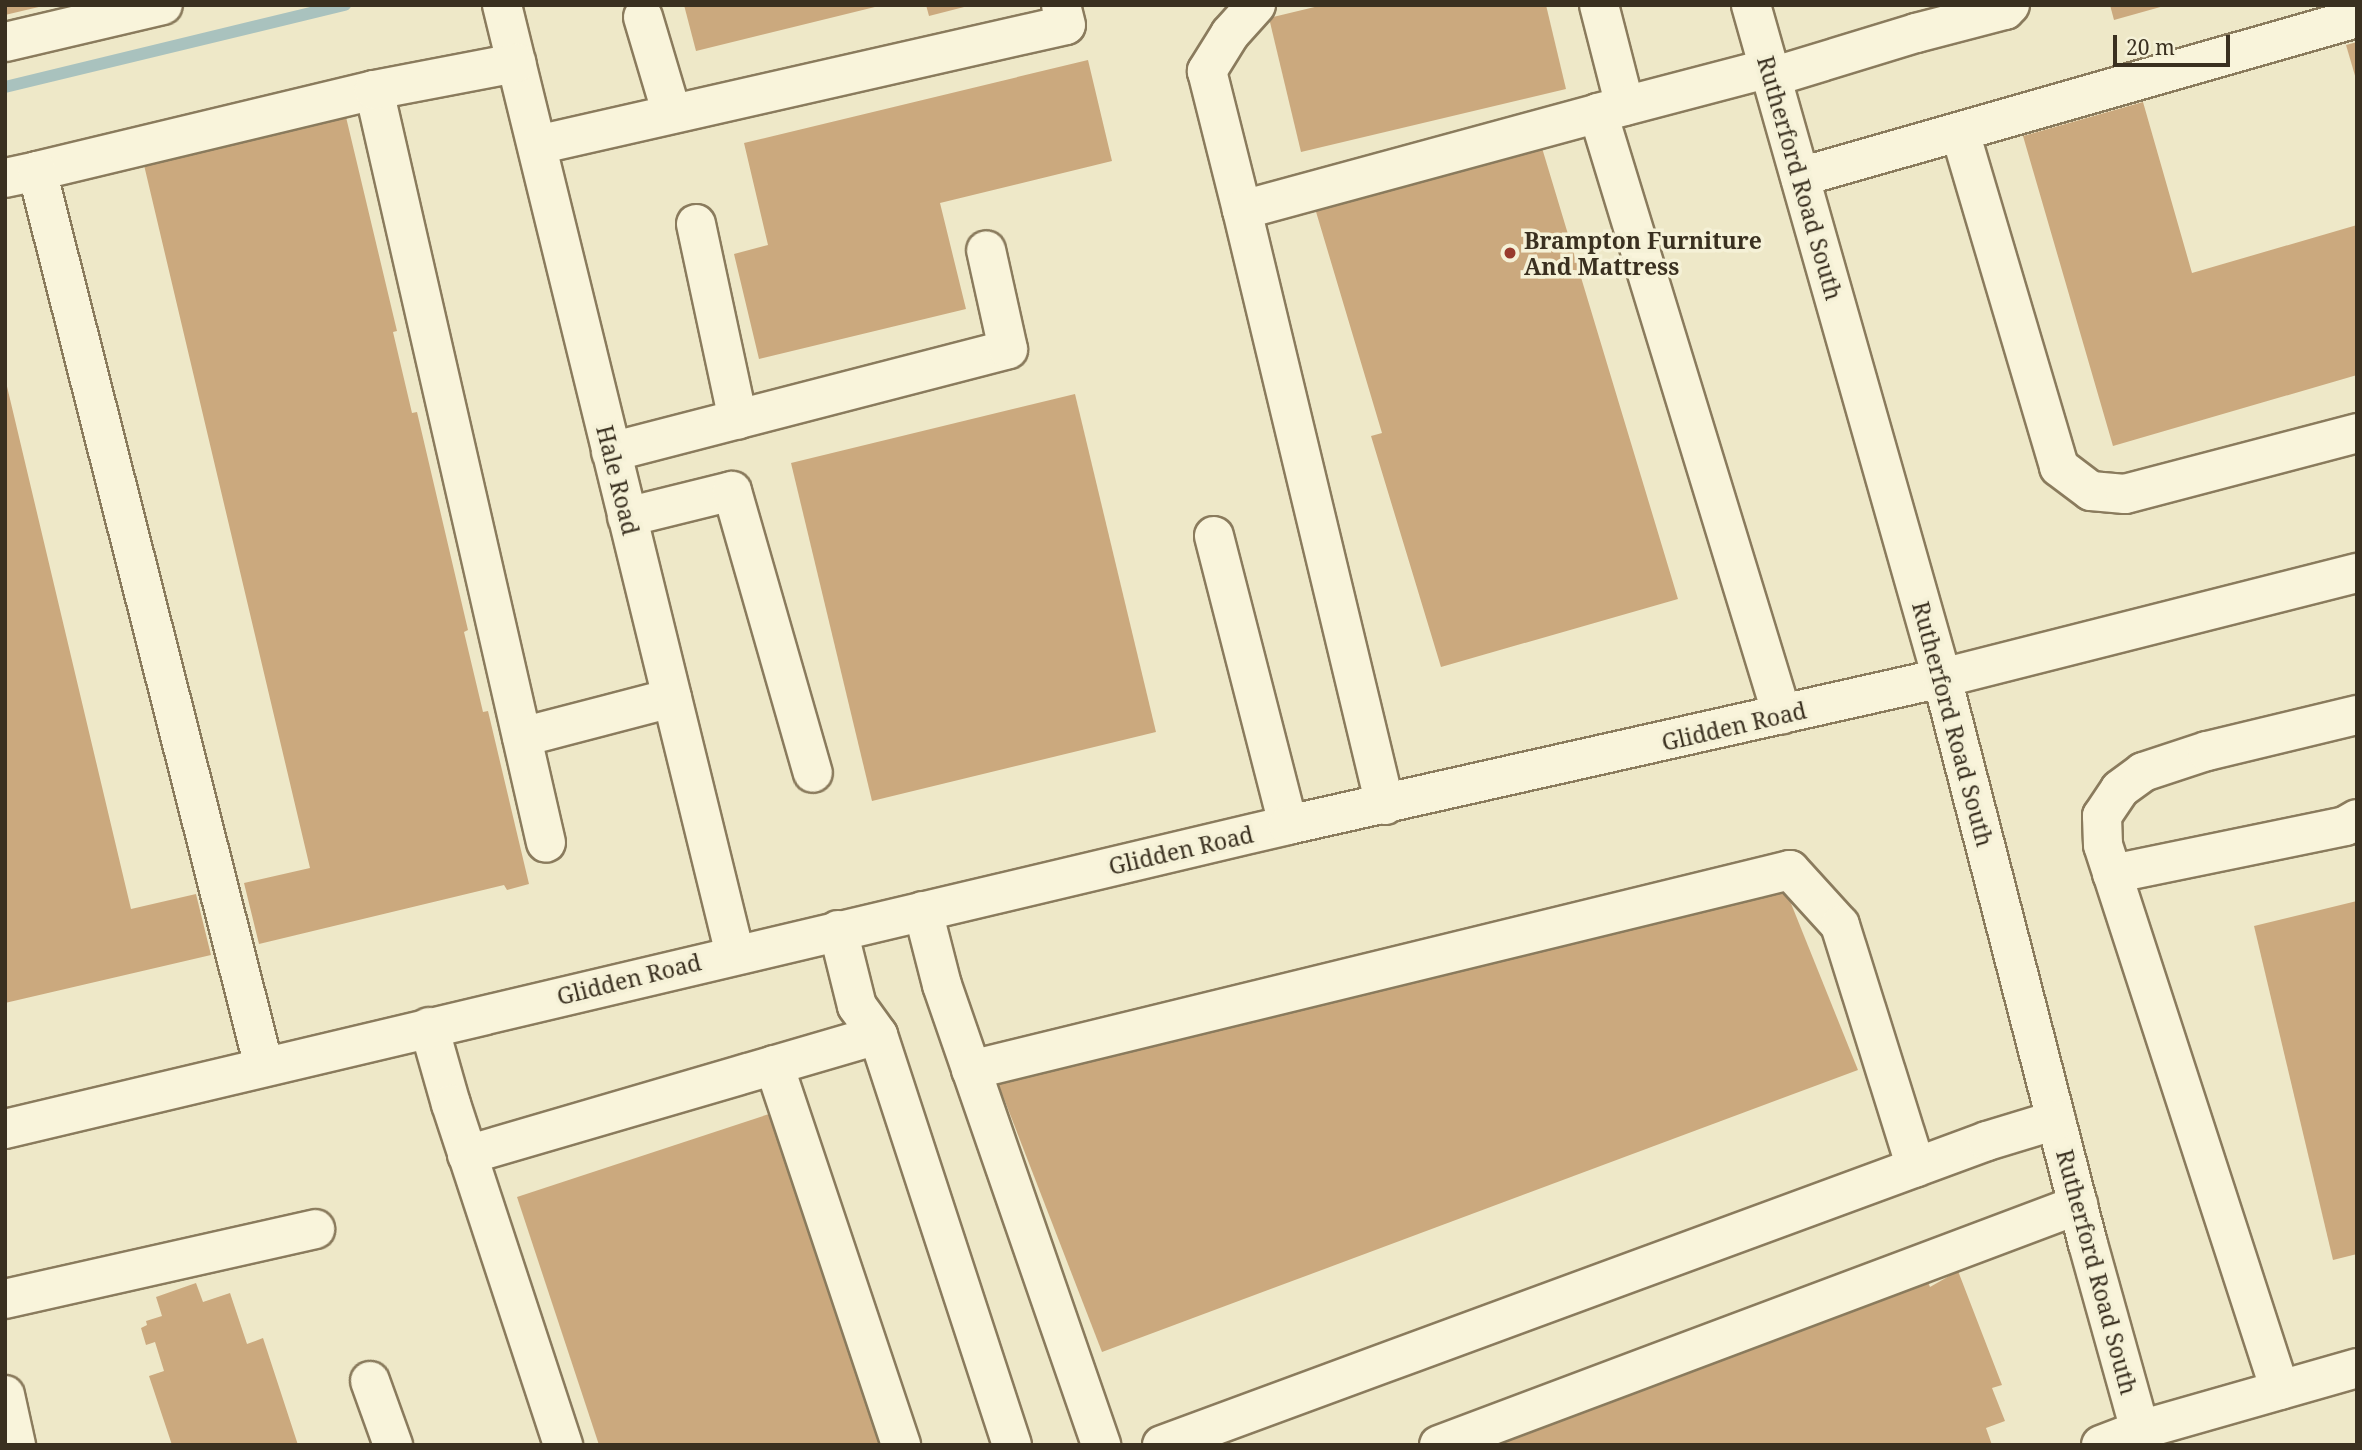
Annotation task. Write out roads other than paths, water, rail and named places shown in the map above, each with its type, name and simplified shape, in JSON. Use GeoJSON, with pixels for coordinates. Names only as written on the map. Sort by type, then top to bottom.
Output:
{"type":"FeatureCollection","features":[{"type":"Feature","properties":{"kind":"street"},"geometry":{"type":"LineString","coordinates":[[5,42],[163,5]]}},
{"type":"Feature","properties":{"kind":"street","name":"Hale Road"},"geometry":{"type":"LineString","coordinates":[[502,5],[735,954]]}},
{"type":"Feature","properties":{"kind":"street"},"geometry":{"type":"LineString","coordinates":[[537,145],[1066,24],[1061,5]]}},
{"type":"Feature","properties":{"kind":"street"},"geometry":{"type":"LineString","coordinates":[[1599,5],[1611,109],[1782,715]]}},
{"type":"Feature","properties":{"kind":"street","name":"Rutherford Road South"},"geometry":{"type":"LineString","coordinates":[[1751,5],[1942,678],[2078,1205],[2142,1437]]}},
{"type":"Feature","properties":{"kind":"street"},"geometry":{"type":"LineString","coordinates":[[1242,210],[1611,109],[1770,73],[1911,19],[2006,10],[2010,5]]}},
{"type":"Feature","properties":{"kind":"street"},"geometry":{"type":"LineString","coordinates":[[1246,8],[1207,71],[1385,805]]}},
{"type":"Feature","properties":{"kind":"street"},"geometry":{"type":"LineString","coordinates":[[643,17],[672,114]]}},
{"type":"Feature","properties":{"kind":"street"},"geometry":{"type":"LineString","coordinates":[[1800,177],[2357,18]]}},
{"type":"Feature","properties":{"kind":"street"},"geometry":{"type":"LineString","coordinates":[[264,1067],[21,175],[373,90],[516,63]]}},
{"type":"Feature","properties":{"kind":"street"},"geometry":{"type":"LineString","coordinates":[[373,90],[547,843]]}},
{"type":"Feature","properties":{"kind":"street"},"geometry":{"type":"LineString","coordinates":[[1960,132],[2059,467],[2091,491],[2125,494],[2357,433]]}},
{"type":"Feature","properties":{"kind":"street"},"geometry":{"type":"LineString","coordinates":[[696,224],[738,420]]}},
{"type":"Feature","properties":{"kind":"street"},"geometry":{"type":"LineString","coordinates":[[611,452],[1007,349],[986,250]]}},
{"type":"Feature","properties":{"kind":"street"},"geometry":{"type":"LineString","coordinates":[[627,517],[732,491],[813,773]]}},
{"type":"Feature","properties":{"kind":"street"},"geometry":{"type":"LineString","coordinates":[[1214,536],[1288,825]]}},
{"type":"Feature","properties":{"kind":"street","name":"Glidden Road"},"geometry":{"type":"LineString","coordinates":[[5,1129],[1288,825],[1942,678],[2357,573]]}},
{"type":"Feature","properties":{"kind":"street"},"geometry":{"type":"LineString","coordinates":[[522,737],[672,698]]}},
{"type":"Feature","properties":{"kind":"street"},"geometry":{"type":"LineString","coordinates":[[2280,1390],[2103,845],[2102,816],[2120,789],[2143,772],[2207,751],[2356,715],[2357,721]]}},
{"type":"Feature","properties":{"kind":"street"},"geometry":{"type":"LineString","coordinates":[[2112,874],[2345,826],[2357,819]]}},
{"type":"Feature","properties":{"kind":"street"},"geometry":{"type":"LineString","coordinates":[[971,1070],[1790,870],[1840,925],[1916,1167]]}},
{"type":"Feature","properties":{"kind":"street"},"geometry":{"type":"LineString","coordinates":[[923,911],[942,985],[1101,1445]]}},
{"type":"Feature","properties":{"kind":"street"},"geometry":{"type":"LineString","coordinates":[[838,930],[857,1006],[878,1035],[1012,1445]]}},
{"type":"Feature","properties":{"kind":"street"},"geometry":{"type":"LineString","coordinates":[[429,1027],[467,1154],[563,1445]]}},
{"type":"Feature","properties":{"kind":"street"},"geometry":{"type":"LineString","coordinates":[[467,1154],[878,1035]]}},
{"type":"Feature","properties":{"kind":"street"},"geometry":{"type":"LineString","coordinates":[[775,1065],[901,1445]]}},
{"type":"Feature","properties":{"kind":"street"},"geometry":{"type":"LineString","coordinates":[[1162,1445],[1916,1167],[2056,1120]]}},
{"type":"Feature","properties":{"kind":"street"},"geometry":{"type":"LineString","coordinates":[[1439,1445],[2078,1205]]}},
{"type":"Feature","properties":{"kind":"street"},"geometry":{"type":"LineString","coordinates":[[5,1299],[315,1229]]}},
{"type":"Feature","properties":{"kind":"street"},"geometry":{"type":"LineString","coordinates":[[2101,1445],[2142,1437],[2280,1390],[2357,1368]]}},
{"type":"Feature","properties":{"kind":"street"},"geometry":{"type":"LineString","coordinates":[[370,1381],[393,1445]]}},
{"type":"Feature","properties":{"kind":"street"},"geometry":{"type":"LineString","coordinates":[[5,1395],[16,1445]]}},
{"type":"Feature","properties":{"kind":"waterway"},"geometry":{"type":"LineString","coordinates":[[5,87],[345,5]]}},
{"type":"Feature","properties":{"kind":"place","name":"Brampton Furniture And Mattress"},"geometry":{"type":"Point","coordinates":[1510,253]}}]}
